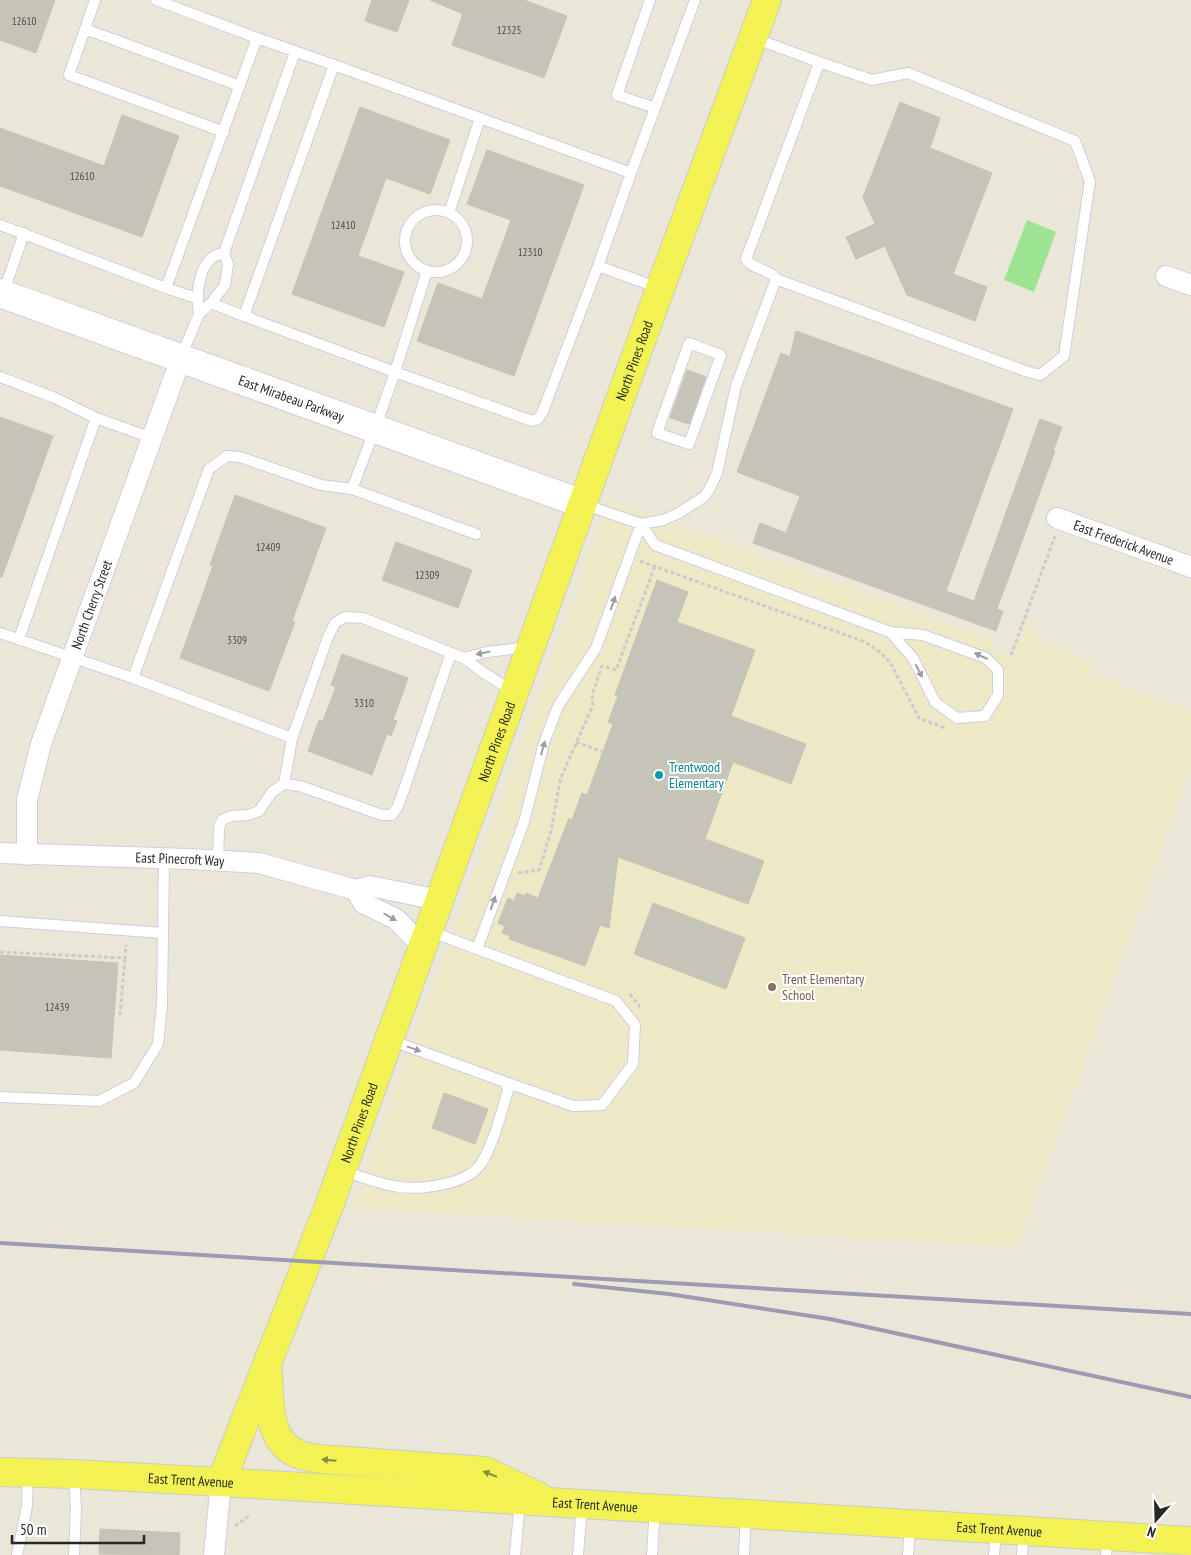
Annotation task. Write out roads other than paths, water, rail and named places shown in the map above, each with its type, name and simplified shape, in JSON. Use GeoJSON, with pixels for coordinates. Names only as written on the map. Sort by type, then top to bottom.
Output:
{"type":"FeatureCollection","features":[{"type":"Feature","properties":{"kind":"main road","name":"North Pines Road"},"geometry":{"type":"LineString","coordinates":[[221,1482],[268,1366],[342,1171],[660,289],[767,0]]}},
{"type":"Feature","properties":{"kind":"main road"},"geometry":{"type":"LineString","coordinates":[[268,1366],[271,1419],[280,1439],[297,1453],[321,1460],[485,1471],[550,1502]]}},
{"type":"Feature","properties":{"kind":"main road","name":"East Trent Avenue"},"geometry":{"type":"LineString","coordinates":[[0,1472],[221,1482],[911,1524],[995,1542],[1107,1546],[1191,1541]]}},
{"type":"Feature","properties":{"kind":"street"},"geometry":{"type":"LineString","coordinates":[[1166,276],[1191,285]]}},
{"type":"Feature","properties":{"kind":"street","name":"East Mirabeau Parkway"},"geometry":{"type":"LineString","coordinates":[[1,293],[582,504]]}},
{"type":"Feature","properties":{"kind":"street","name":"North Cherry Street"},"geometry":{"type":"LineString","coordinates":[[28,855],[27,800],[40,744],[181,358]]}},
{"type":"Feature","properties":{"kind":"street","name":"East Frederick Avenue"},"geometry":{"type":"LineString","coordinates":[[1059,519],[1191,567]]}},
{"type":"Feature","properties":{"kind":"street","name":"East Pinecroft Way"},"geometry":{"type":"LineString","coordinates":[[0,853],[164,858],[260,864],[356,890],[370,886],[439,900]]}},
{"type":"Feature","properties":{"kind":"street"},"geometry":{"type":"LineString","coordinates":[[356,890],[363,903],[396,919],[426,939]]}},
{"type":"Feature","properties":{"kind":"street"},"geometry":{"type":"LineString","coordinates":[[214,1555],[221,1482]]}},
{"type":"Feature","properties":{"kind":"lane"},"geometry":{"type":"LineString","coordinates":[[95,0],[69,75],[224,132]]}},
{"type":"Feature","properties":{"kind":"lane"},"geometry":{"type":"LineString","coordinates":[[156,0],[631,173]]}},
{"type":"Feature","properties":{"kind":"lane"},"geometry":{"type":"LineString","coordinates":[[650,0],[617,95],[655,108]]}},
{"type":"Feature","properties":{"kind":"lane"},"geometry":{"type":"LineString","coordinates":[[211,304],[527,420],[538,419],[543,411],[598,266],[695,0]]}},
{"type":"Feature","properties":{"kind":"lane"},"geometry":{"type":"LineString","coordinates":[[85,29],[240,86]]}},
{"type":"Feature","properties":{"kind":"lane"},"geometry":{"type":"LineString","coordinates":[[166,288],[257,38]]}},
{"type":"Feature","properties":{"kind":"lane"},"geometry":{"type":"LineString","coordinates":[[753,38],[872,80],[908,73],[1075,141],[1090,181],[1064,356],[1040,375],[776,279],[772,274],[749,264],[746,259],[818,66],[816,61]]}},
{"type":"Feature","properties":{"kind":"lane"},"geometry":{"type":"LineString","coordinates":[[181,358],[199,314],[211,304],[225,285],[228,264],[224,253],[295,52]]}},
{"type":"Feature","properties":{"kind":"lane"},"geometry":{"type":"LineString","coordinates":[[244,316],[334,65]]}},
{"type":"Feature","properties":{"kind":"lane"},"geometry":{"type":"LineString","coordinates":[[448,213],[480,118]]}},
{"type":"Feature","properties":{"kind":"lane"},"geometry":{"type":"LineString","coordinates":[[439,210],[448,213],[464,227],[467,237],[463,257],[447,271],[427,271],[418,267],[410,260],[406,250],[404,240],[406,230],[419,215],[428,211],[439,210]]}},
{"type":"Feature","properties":{"kind":"lane"},"geometry":{"type":"LineString","coordinates":[[0,225],[196,298]]}},
{"type":"Feature","properties":{"kind":"lane"},"geometry":{"type":"LineString","coordinates":[[1,293],[24,233]]}},
{"type":"Feature","properties":{"kind":"lane"},"geometry":{"type":"LineString","coordinates":[[199,314],[196,298],[200,279],[209,259],[214,255],[224,253]]}},
{"type":"Feature","properties":{"kind":"lane"},"geometry":{"type":"LineString","coordinates":[[598,266],[660,289]]}},
{"type":"Feature","properties":{"kind":"lane"},"geometry":{"type":"LineString","coordinates":[[352,489],[395,372],[427,271]]}},
{"type":"Feature","properties":{"kind":"lane"},"geometry":{"type":"LineString","coordinates":[[582,504],[641,524],[662,520],[677,514],[704,497],[710,488],[719,464],[736,386],[776,279]]}},
{"type":"Feature","properties":{"kind":"lane"},"geometry":{"type":"LineString","coordinates":[[689,343],[721,355],[689,444],[657,432],[689,343]]}},
{"type":"Feature","properties":{"kind":"lane"},"geometry":{"type":"LineString","coordinates":[[0,377],[55,398],[96,418],[152,438]]}},
{"type":"Feature","properties":{"kind":"lane"},"geometry":{"type":"LineString","coordinates":[[19,639],[96,418]]}},
{"type":"Feature","properties":{"kind":"lane"},"geometry":{"type":"LineString","coordinates":[[133,678],[209,469],[228,456],[240,457],[321,484],[352,489],[476,534]]}},
{"type":"Feature","properties":{"kind":"lane"},"geometry":{"type":"LineString","coordinates":[[477,949],[524,822],[544,743],[558,706],[596,648],[641,524]]}},
{"type":"Feature","properties":{"kind":"lane"},"geometry":{"type":"LineString","coordinates":[[641,524],[655,545],[890,632],[923,635],[986,658],[998,670],[998,695],[985,716],[957,718],[935,702],[913,658],[890,632]]}},
{"type":"Feature","properties":{"kind":"lane"},"geometry":{"type":"LineString","coordinates":[[284,784],[292,738],[328,637],[335,623],[345,617],[363,618],[451,652],[464,658],[514,692]]}},
{"type":"Feature","properties":{"kind":"lane"},"geometry":{"type":"LineString","coordinates":[[0,633],[133,678],[292,738]]}},
{"type":"Feature","properties":{"kind":"lane"},"geometry":{"type":"LineString","coordinates":[[464,658],[487,652],[531,646]]}},
{"type":"Feature","properties":{"kind":"lane"},"geometry":{"type":"LineString","coordinates":[[218,861],[219,827],[222,820],[231,816],[248,815],[259,811],[272,792],[284,784],[300,786],[382,815],[392,815],[402,795],[451,652]]}},
{"type":"Feature","properties":{"kind":"lane"},"geometry":{"type":"LineString","coordinates":[[0,1098],[99,1101],[134,1083],[158,1044],[162,1005],[164,858]]}},
{"type":"Feature","properties":{"kind":"lane"},"geometry":{"type":"LineString","coordinates":[[0,921],[163,934]]}},
{"type":"Feature","properties":{"kind":"lane"},"geometry":{"type":"LineString","coordinates":[[389,1040],[573,1106],[602,1105],[633,1064],[635,1024],[616,1001],[477,949],[426,939]]}},
{"type":"Feature","properties":{"kind":"lane"},"geometry":{"type":"LineString","coordinates":[[342,1171],[395,1187],[408,1188],[424,1188],[466,1177],[476,1171],[487,1153],[508,1091],[505,1082]]}},
{"type":"Feature","properties":{"kind":"lane"},"geometry":{"type":"LineString","coordinates":[[17,1555],[27,1506],[28,1473]]}},
{"type":"Feature","properties":{"kind":"lane"},"geometry":{"type":"LineString","coordinates":[[74,1474],[76,1507],[74,1555]]}},
{"type":"Feature","properties":{"kind":"lane"},"geometry":{"type":"LineString","coordinates":[[515,1555],[520,1500]]}},
{"type":"Feature","properties":{"kind":"lane"},"geometry":{"type":"LineString","coordinates":[[578,1555],[582,1504]]}},
{"type":"Feature","properties":{"kind":"lane"},"geometry":{"type":"LineString","coordinates":[[652,1555],[655,1508]]}},
{"type":"Feature","properties":{"kind":"lane"},"geometry":{"type":"LineString","coordinates":[[744,1555],[746,1514]]}},
{"type":"Feature","properties":{"kind":"lane"},"geometry":{"type":"LineString","coordinates":[[908,1555],[911,1524]]}},
{"type":"Feature","properties":{"kind":"railway"},"geometry":{"type":"LineString","coordinates":[[0,1243],[1191,1314]]}},
{"type":"Feature","properties":{"kind":"railway"},"geometry":{"type":"LineString","coordinates":[[574,1284],[669,1294],[830,1319],[1191,1397]]}},
{"type":"Feature","properties":{"kind":"place","name":"Trentwood Elementary"},"geometry":{"type":"Point","coordinates":[659,775]}},
{"type":"Feature","properties":{"kind":"place","name":"Trent Elementary School"},"geometry":{"type":"Point","coordinates":[772,987]}}]}
